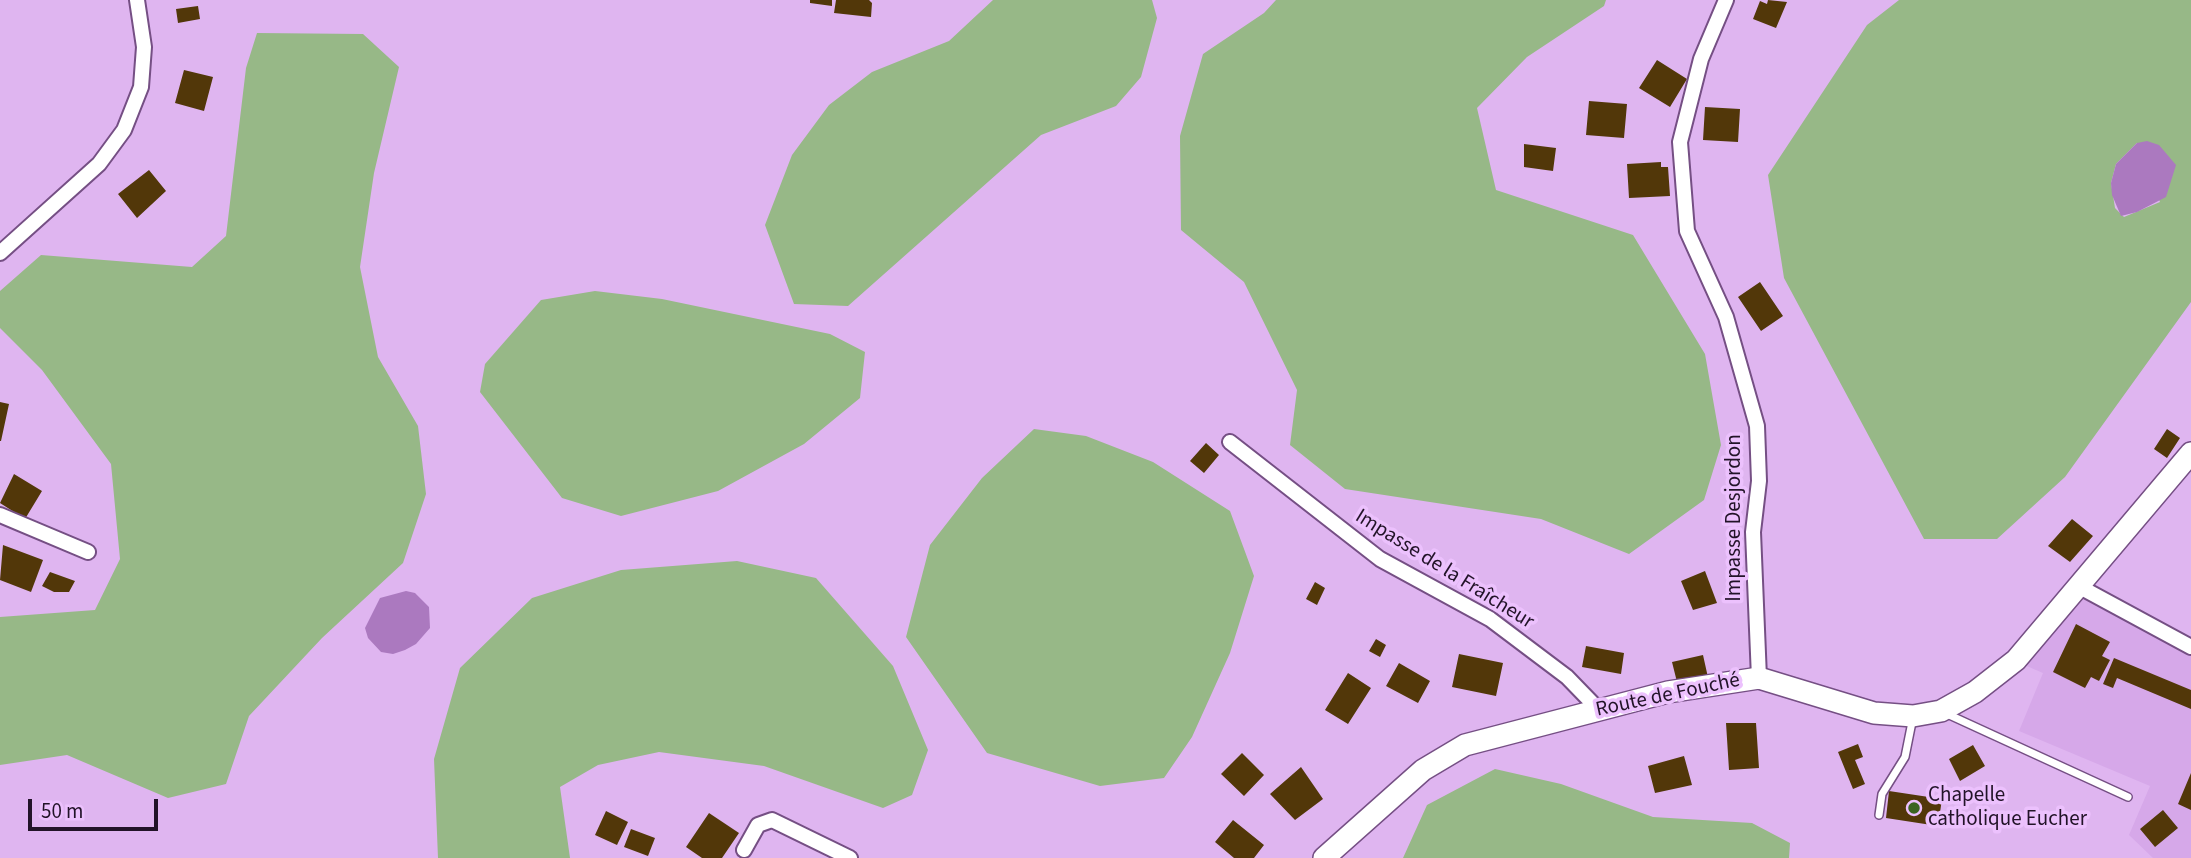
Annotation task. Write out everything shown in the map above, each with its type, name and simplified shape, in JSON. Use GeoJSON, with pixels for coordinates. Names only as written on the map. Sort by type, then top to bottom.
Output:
{"type":"FeatureCollection","features":[{"type":"Feature","properties":{"kind":"main road","name":"Route de Fouché"},"geometry":{"type":"LineString","coordinates":[[1324,858],[1423,770],[1465,745],[1668,692],[1759,678],[1874,713],[1913,716],[1941,711],[1975,692],[2016,660],[2191,453]]}},
{"type":"Feature","properties":{"kind":"street"},"geometry":{"type":"LineString","coordinates":[[0,253],[99,164],[124,130],[141,87],[144,47],[137,0]]}},
{"type":"Feature","properties":{"kind":"street","name":"Impasse Desjordon"},"geometry":{"type":"LineString","coordinates":[[1726,0],[1701,59],[1680,142],[1687,231],[1726,317],[1757,426],[1759,481],[1753,532],[1759,678]]}},
{"type":"Feature","properties":{"kind":"street","name":"Impasse de la Fraîcheur"},"geometry":{"type":"LineString","coordinates":[[1230,442],[1380,559],[1490,619],[1567,677],[1599,710]]}},
{"type":"Feature","properties":{"kind":"street"},"geometry":{"type":"LineString","coordinates":[[0,515],[88,552]]}},
{"type":"Feature","properties":{"kind":"street"},"geometry":{"type":"LineString","coordinates":[[2080,587],[2191,647]]}},
{"type":"Feature","properties":{"kind":"street"},"geometry":{"type":"LineString","coordinates":[[744,850],[758,825],[772,820],[850,858]]}},
{"type":"Feature","properties":{"kind":"lane"},"geometry":{"type":"LineString","coordinates":[[1941,711],[2128,797]]}},
{"type":"Feature","properties":{"kind":"lane"},"geometry":{"type":"LineString","coordinates":[[1879,815],[1882,794],[1905,757],[1913,716]]}},
{"type":"Feature","properties":{"kind":"shaded area"},"geometry":{"type":"Polygon","coordinates":[[[2147,141],[2159,145],[2176,165],[2166,197],[2137,212],[2121,216],[2112,195],[2111,183],[2116,164],[2137,143],[2147,141]]]}},
{"type":"Feature","properties":{"kind":"shaded area"},"geometry":{"type":"Polygon","coordinates":[[[406,591],[415,593],[429,607],[430,628],[416,644],[405,650],[393,654],[381,652],[368,638],[365,628],[380,598],[406,591]]]}},
{"type":"Feature","properties":{"kind":"shaded area"},"geometry":{"type":"Polygon","coordinates":[[[2081,596],[2191,656],[2191,858],[2153,858],[2129,835],[2150,786],[2019,731],[2043,673],[2022,664],[2081,596]]]}},
{"type":"Feature","properties":{"kind":"green space"},"geometry":{"type":"Polygon","coordinates":[[[993,0],[1152,0],[1157,18],[1141,77],[1116,106],[1041,135],[848,306],[794,304],[765,225],[792,155],[829,105],[872,72],[949,41],[993,0]]]}},
{"type":"Feature","properties":{"kind":"green space"},"geometry":{"type":"Polygon","coordinates":[[[1276,0],[1606,0],[1604,6],[1527,57],[1477,108],[1496,190],[1633,235],[1705,354],[1721,445],[1704,500],[1629,554],[1541,519],[1345,489],[1290,445],[1297,390],[1244,282],[1181,230],[1180,136],[1203,54],[1264,13],[1276,0]]]}},
{"type":"Feature","properties":{"kind":"green space"},"geometry":{"type":"Polygon","coordinates":[[[1899,0],[2191,0],[2191,302],[2065,477],[1997,539],[1924,539],[1784,278],[1768,175],[1867,25],[1899,0]],[[2137,143],[2116,164],[2111,183],[2115,208],[2124,217],[2160,202],[2137,143]]]}},
{"type":"Feature","properties":{"kind":"green space"},"geometry":{"type":"Polygon","coordinates":[[[257,33],[363,34],[399,67],[374,173],[360,267],[378,357],[418,426],[426,494],[403,563],[322,638],[249,716],[226,784],[168,798],[67,755],[0,765],[0,617],[95,610],[120,559],[111,464],[42,370],[0,328],[0,291],[41,255],[192,267],[226,236],[246,68],[257,33]]]}},
{"type":"Feature","properties":{"kind":"green space"},"geometry":{"type":"Polygon","coordinates":[[[595,291],[662,299],[830,334],[865,352],[860,398],[804,444],[718,491],[621,516],[562,498],[480,392],[485,364],[541,300],[595,291]]]}},
{"type":"Feature","properties":{"kind":"green space"},"geometry":{"type":"Polygon","coordinates":[[[1034,429],[1086,436],[1153,462],[1230,511],[1254,576],[1230,653],[1192,737],[1164,778],[1100,786],[987,753],[906,637],[930,545],[982,478],[1034,429]]]}},
{"type":"Feature","properties":{"kind":"green space"},"geometry":{"type":"Polygon","coordinates":[[[737,561],[816,578],[893,666],[928,750],[912,795],[883,808],[764,766],[659,752],[598,765],[560,787],[570,858],[438,858],[434,759],[460,668],[532,598],[621,570],[737,561]]]}},
{"type":"Feature","properties":{"kind":"green space"},"geometry":{"type":"Polygon","coordinates":[[[1495,769],[1561,784],[1653,817],[1752,823],[1790,843],[1789,858],[1403,858],[1427,805],[1495,769]]]}},
{"type":"Feature","properties":{"kind":"building"},"geometry":{"type":"Polygon","coordinates":[[[810,0],[832,0],[832,6],[810,3],[810,0]]]}},
{"type":"Feature","properties":{"kind":"building"},"geometry":{"type":"Polygon","coordinates":[[[836,0],[869,0],[872,3],[871,17],[834,13],[836,0]]]}},
{"type":"Feature","properties":{"kind":"building"},"geometry":{"type":"Polygon","coordinates":[[[1768,0],[1787,2],[1776,28],[1753,19],[1760,1],[1767,4],[1768,0]]]}},
{"type":"Feature","properties":{"kind":"building"},"geometry":{"type":"Polygon","coordinates":[[[198,6],[200,19],[178,23],[176,9],[198,6]]]}},
{"type":"Feature","properties":{"kind":"building"},"geometry":{"type":"Polygon","coordinates":[[[1657,60],[1687,79],[1670,107],[1639,88],[1657,60]]]}},
{"type":"Feature","properties":{"kind":"building"},"geometry":{"type":"Polygon","coordinates":[[[184,70],[213,77],[204,111],[175,103],[184,70]]]}},
{"type":"Feature","properties":{"kind":"building"},"geometry":{"type":"Polygon","coordinates":[[[1589,101],[1627,104],[1624,138],[1586,135],[1589,101]]]}},
{"type":"Feature","properties":{"kind":"building"},"geometry":{"type":"Polygon","coordinates":[[[1705,107],[1740,109],[1738,142],[1703,140],[1705,107]]]}},
{"type":"Feature","properties":{"kind":"building"},"geometry":{"type":"Polygon","coordinates":[[[1524,144],[1556,148],[1553,171],[1524,167],[1524,144]]]}},
{"type":"Feature","properties":{"kind":"building"},"geometry":{"type":"Polygon","coordinates":[[[1661,162],[1661,167],[1668,167],[1670,196],[1629,198],[1627,164],[1661,162]]]}},
{"type":"Feature","properties":{"kind":"building"},"geometry":{"type":"Polygon","coordinates":[[[149,170],[166,191],[137,218],[118,194],[149,170]]]}},
{"type":"Feature","properties":{"kind":"building"},"geometry":{"type":"Polygon","coordinates":[[[1760,282],[1783,316],[1761,331],[1738,297],[1760,282]]]}},
{"type":"Feature","properties":{"kind":"building"},"geometry":{"type":"Polygon","coordinates":[[[0,402],[9,404],[1,441],[0,441],[0,402]]]}},
{"type":"Feature","properties":{"kind":"building"},"geometry":{"type":"Polygon","coordinates":[[[2167,429],[2180,438],[2167,458],[2154,449],[2167,429]]]}},
{"type":"Feature","properties":{"kind":"building"},"geometry":{"type":"Polygon","coordinates":[[[1206,443],[1219,455],[1204,473],[1190,461],[1206,443]]]}},
{"type":"Feature","properties":{"kind":"building"},"geometry":{"type":"Polygon","coordinates":[[[14,474],[42,491],[25,519],[0,503],[14,474]]]}},
{"type":"Feature","properties":{"kind":"building"},"geometry":{"type":"Polygon","coordinates":[[[2072,519],[2093,536],[2070,562],[2048,546],[2072,519]]]}},
{"type":"Feature","properties":{"kind":"building"},"geometry":{"type":"Polygon","coordinates":[[[3,545],[43,560],[31,592],[0,580],[3,545]]]}},
{"type":"Feature","properties":{"kind":"building"},"geometry":{"type":"Polygon","coordinates":[[[1705,571],[1717,603],[1693,610],[1681,581],[1705,571]]]}},
{"type":"Feature","properties":{"kind":"building"},"geometry":{"type":"Polygon","coordinates":[[[50,572],[75,581],[69,592],[54,592],[42,586],[50,572]]]}},
{"type":"Feature","properties":{"kind":"building"},"geometry":{"type":"Polygon","coordinates":[[[1315,582],[1325,588],[1317,605],[1306,599],[1315,582]]]}},
{"type":"Feature","properties":{"kind":"building"},"geometry":{"type":"Polygon","coordinates":[[[2076,624],[2110,642],[2102,656],[2110,660],[2099,681],[2091,677],[2085,688],[2053,672],[2076,624]]]}},
{"type":"Feature","properties":{"kind":"building"},"geometry":{"type":"Polygon","coordinates":[[[1376,639],[1386,645],[1380,657],[1369,651],[1376,639]]]}},
{"type":"Feature","properties":{"kind":"building"},"geometry":{"type":"Polygon","coordinates":[[[1586,646],[1624,653],[1621,674],[1582,667],[1586,646]]]}},
{"type":"Feature","properties":{"kind":"building"},"geometry":{"type":"Polygon","coordinates":[[[1459,654],[1503,663],[1496,696],[1452,687],[1459,654]]]}},
{"type":"Feature","properties":{"kind":"building"},"geometry":{"type":"Polygon","coordinates":[[[1703,655],[1709,682],[1679,690],[1672,662],[1703,655]]]}},
{"type":"Feature","properties":{"kind":"building"},"geometry":{"type":"Polygon","coordinates":[[[2114,658],[2191,690],[2191,709],[2117,678],[2113,688],[2103,684],[2114,658]]]}},
{"type":"Feature","properties":{"kind":"building"},"geometry":{"type":"Polygon","coordinates":[[[1399,663],[1430,681],[1418,703],[1386,686],[1399,663]]]}},
{"type":"Feature","properties":{"kind":"building"},"geometry":{"type":"Polygon","coordinates":[[[1348,673],[1371,688],[1348,724],[1325,710],[1348,673]]]}},
{"type":"Feature","properties":{"kind":"building"},"geometry":{"type":"Polygon","coordinates":[[[1726,723],[1756,723],[1759,768],[1729,770],[1726,723]]]}},
{"type":"Feature","properties":{"kind":"building"},"geometry":{"type":"Polygon","coordinates":[[[1858,744],[1863,757],[1855,760],[1865,784],[1853,789],[1838,752],[1858,744]]]}},
{"type":"Feature","properties":{"kind":"building"},"geometry":{"type":"Polygon","coordinates":[[[1973,745],[1985,766],[1960,781],[1949,759],[1973,745]]]}},
{"type":"Feature","properties":{"kind":"building"},"geometry":{"type":"Polygon","coordinates":[[[1242,753],[1264,775],[1244,796],[1221,774],[1242,753]]]}},
{"type":"Feature","properties":{"kind":"building"},"geometry":{"type":"Polygon","coordinates":[[[1684,756],[1692,785],[1655,793],[1648,766],[1684,756]]]}},
{"type":"Feature","properties":{"kind":"building"},"geometry":{"type":"Polygon","coordinates":[[[1301,767],[1323,799],[1295,820],[1270,794],[1301,767]]]}},
{"type":"Feature","properties":{"kind":"building"},"geometry":{"type":"Polygon","coordinates":[[[2191,773],[2191,810],[2178,804],[2191,773]]]}},
{"type":"Feature","properties":{"kind":"building","name":"Chapelle catholique Eucher"},"geometry":{"type":"Polygon","coordinates":[[[1889,791],[1942,799],[1938,826],[1886,818],[1889,791]]]}},
{"type":"Feature","properties":{"kind":"building"},"geometry":{"type":"Polygon","coordinates":[[[2163,810],[2178,828],[2155,847],[2140,829],[2163,810]]]}},
{"type":"Feature","properties":{"kind":"building"},"geometry":{"type":"Polygon","coordinates":[[[606,811],[628,822],[617,845],[595,835],[606,811]]]}},
{"type":"Feature","properties":{"kind":"building"},"geometry":{"type":"Polygon","coordinates":[[[709,813],[739,833],[722,858],[702,858],[686,847],[709,813]]]}},
{"type":"Feature","properties":{"kind":"building"},"geometry":{"type":"Polygon","coordinates":[[[1233,820],[1264,845],[1254,858],[1234,858],[1215,842],[1233,820]]]}},
{"type":"Feature","properties":{"kind":"building"},"geometry":{"type":"Polygon","coordinates":[[[631,829],[655,838],[648,856],[624,847],[631,829]]]}},
{"type":"Feature","properties":{"kind":"place","name":"Chapelle catholique Eucher"},"geometry":{"type":"Point","coordinates":[1914,808]}}]}
